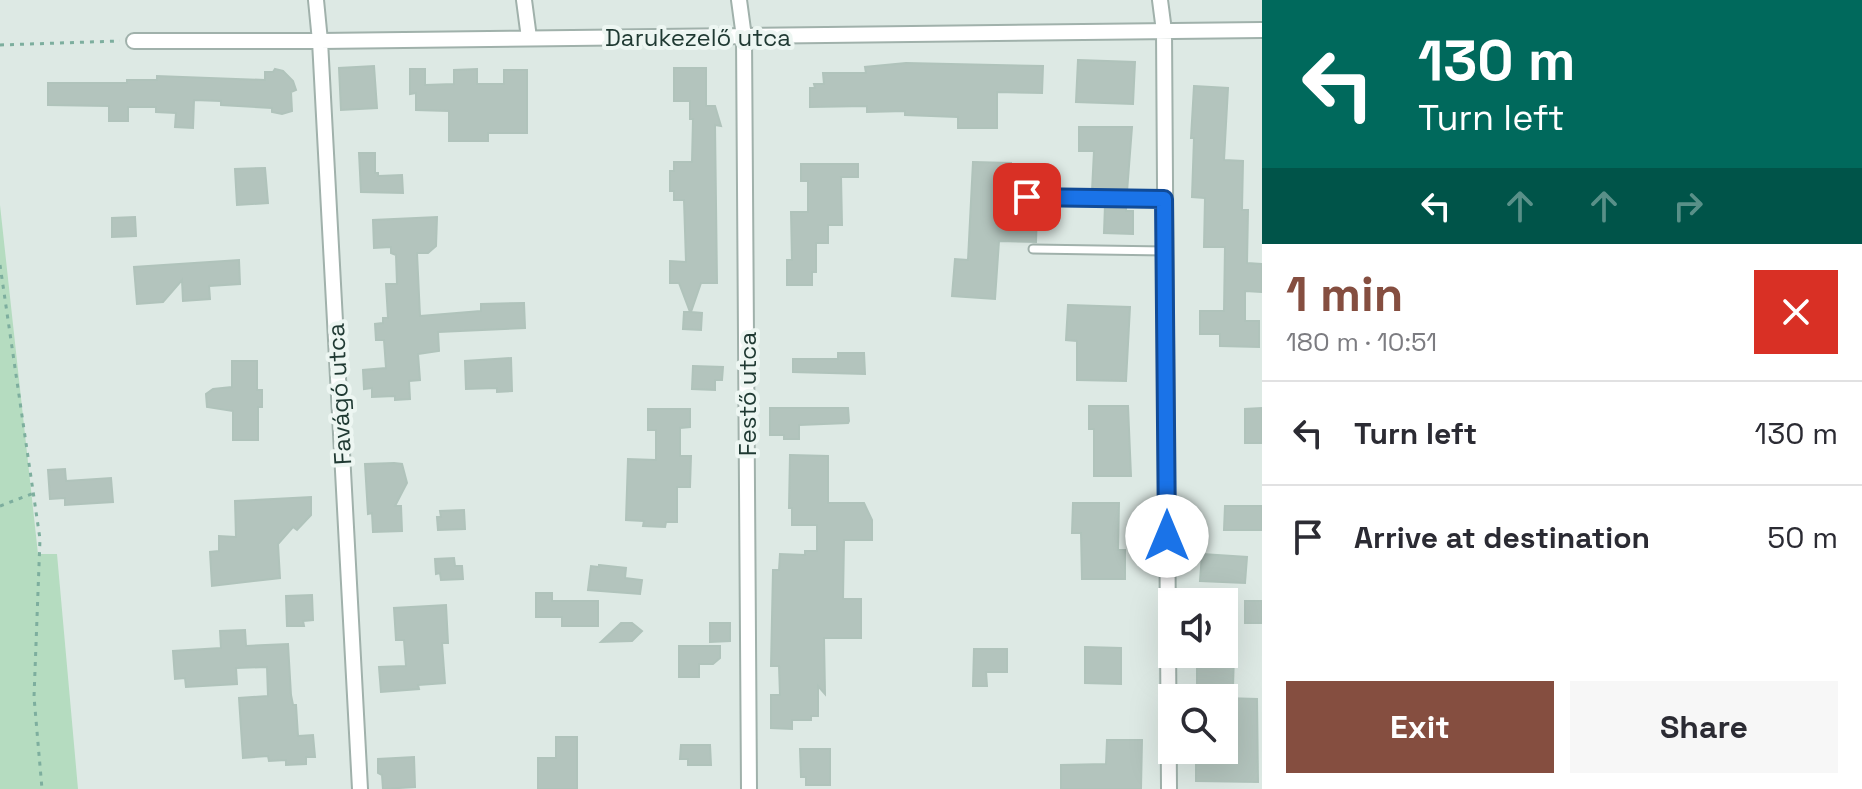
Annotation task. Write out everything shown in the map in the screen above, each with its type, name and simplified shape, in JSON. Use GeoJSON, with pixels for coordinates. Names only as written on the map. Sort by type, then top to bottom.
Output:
{"type":"FeatureCollection","features":[{"type":"Feature","properties":{"kind":"street","name":"Favágó utca"},"geometry":{"type":"LineString","coordinates":[[316,0],[360,789]]}},
{"type":"Feature","properties":{"kind":"street"},"geometry":{"type":"LineString","coordinates":[[524,0],[529,38]]}},
{"type":"Feature","properties":{"kind":"street","name":"Festő utca"},"geometry":{"type":"LineString","coordinates":[[739,0],[744,37],[749,789]]}},
{"type":"Feature","properties":{"kind":"street"},"geometry":{"type":"LineString","coordinates":[[1160,0],[1164,31],[1169,789]]}},
{"type":"Feature","properties":{"kind":"street","name":"Darukezelő utca"},"geometry":{"type":"LineString","coordinates":[[134,41],[1262,30]]}},
{"type":"Feature","properties":{"kind":"lane"},"geometry":{"type":"LineString","coordinates":[[1027,197],[1164,199]]}},
{"type":"Feature","properties":{"kind":"lane"},"geometry":{"type":"LineString","coordinates":[[1033,249],[1165,251]]}},
{"type":"Feature","properties":{"kind":"path"},"geometry":{"type":"LineString","coordinates":[[0,45],[134,41]]}},
{"type":"Feature","properties":{"kind":"path"},"geometry":{"type":"LineString","coordinates":[[0,265],[40,539],[34,697],[42,789]]}},
{"type":"Feature","properties":{"kind":"path"},"geometry":{"type":"LineString","coordinates":[[0,506],[34,493]]}},
{"type":"Feature","properties":{"kind":"green space"},"geometry":{"type":"Polygon","coordinates":[[[0,205],[38,554],[57,554],[78,789],[0,789],[0,205]]]}},
{"type":"Feature","properties":{"kind":"building"},"geometry":{"type":"Polygon","coordinates":[[[1078,60],[1135,62],[1133,104],[1076,102],[1078,60]]]}},
{"type":"Feature","properties":{"kind":"building"},"geometry":{"type":"Polygon","coordinates":[[[906,63],[1043,66],[1042,93],[997,92],[997,128],[958,128],[958,117],[905,115],[905,111],[867,112],[867,106],[810,107],[810,88],[815,88],[814,84],[824,84],[823,73],[866,73],[865,67],[906,63]]]}},
{"type":"Feature","properties":{"kind":"building"},"geometry":{"type":"Polygon","coordinates":[[[374,66],[377,108],[341,110],[339,68],[374,66]]]}},
{"type":"Feature","properties":{"kind":"building"},"geometry":{"type":"Polygon","coordinates":[[[674,68],[706,68],[706,106],[715,106],[721,126],[715,125],[717,283],[701,283],[691,312],[702,313],[701,330],[683,329],[684,312],[690,312],[679,283],[670,283],[670,261],[686,262],[684,200],[674,200],[674,191],[670,191],[670,171],[674,171],[674,162],[692,162],[693,119],[690,119],[690,101],[674,101],[674,68]]]}},
{"type":"Feature","properties":{"kind":"building"},"geometry":{"type":"Polygon","coordinates":[[[275,69],[283,71],[293,81],[296,90],[291,92],[292,111],[282,114],[272,112],[272,108],[194,100],[193,128],[175,127],[176,113],[156,112],[156,107],[128,107],[128,121],[109,121],[109,106],[48,105],[48,83],[127,83],[127,80],[157,80],[157,76],[265,80],[265,72],[275,69]]]}},
{"type":"Feature","properties":{"kind":"building"},"geometry":{"type":"Polygon","coordinates":[[[410,69],[425,69],[425,85],[454,84],[454,70],[477,69],[477,84],[504,84],[504,70],[527,70],[527,133],[488,133],[488,141],[449,141],[449,111],[416,110],[416,93],[410,94],[410,69]]]}},
{"type":"Feature","properties":{"kind":"building"},"geometry":{"type":"Polygon","coordinates":[[[1194,86],[1228,88],[1224,160],[1243,161],[1242,210],[1248,210],[1247,263],[1262,264],[1262,292],[1245,291],[1245,321],[1259,321],[1259,347],[1220,346],[1220,334],[1200,334],[1200,311],[1224,311],[1225,247],[1204,247],[1205,198],[1192,197],[1194,86]]]}},
{"type":"Feature","properties":{"kind":"building"},"geometry":{"type":"Polygon","coordinates":[[[1079,127],[1132,127],[1127,192],[1092,191],[1094,151],[1079,151],[1079,127]]]}},
{"type":"Feature","properties":{"kind":"building"},"geometry":{"type":"Polygon","coordinates":[[[359,153],[375,153],[375,173],[378,176],[402,175],[403,193],[361,192],[359,153]]]}},
{"type":"Feature","properties":{"kind":"building"},"geometry":{"type":"Polygon","coordinates":[[[973,162],[1011,163],[1010,209],[1037,210],[1036,242],[999,241],[995,299],[952,296],[955,259],[968,260],[973,162]]]}},
{"type":"Feature","properties":{"kind":"building"},"geometry":{"type":"Polygon","coordinates":[[[801,164],[858,164],[858,177],[841,177],[842,225],[828,225],[828,243],[816,243],[816,272],[812,272],[812,285],[787,285],[787,260],[792,260],[791,212],[808,212],[808,181],[801,181],[801,164]]]}},
{"type":"Feature","properties":{"kind":"building"},"geometry":{"type":"Polygon","coordinates":[[[265,168],[268,203],[237,205],[235,169],[265,168]]]}},
{"type":"Feature","properties":{"kind":"building"},"geometry":{"type":"Polygon","coordinates":[[[1105,205],[1126,205],[1126,211],[1133,211],[1133,234],[1104,233],[1105,205]]]}},
{"type":"Feature","properties":{"kind":"building"},"geometry":{"type":"Polygon","coordinates":[[[135,217],[136,236],[112,237],[112,218],[135,217]]]}},
{"type":"Feature","properties":{"kind":"building"},"geometry":{"type":"Polygon","coordinates":[[[437,217],[436,246],[428,253],[417,253],[420,316],[481,311],[481,304],[524,303],[525,328],[438,332],[439,351],[418,354],[420,380],[409,381],[410,399],[372,397],[372,388],[364,389],[363,370],[386,368],[384,340],[376,340],[375,324],[383,323],[383,318],[388,318],[386,284],[397,284],[396,255],[391,253],[391,247],[374,248],[373,220],[437,217]]]}},
{"type":"Feature","properties":{"kind":"building"},"geometry":{"type":"Polygon","coordinates":[[[239,260],[240,284],[209,286],[210,299],[183,301],[182,280],[163,302],[137,304],[134,267],[239,260]]]}},
{"type":"Feature","properties":{"kind":"building"},"geometry":{"type":"Polygon","coordinates":[[[1068,305],[1130,307],[1126,381],[1077,380],[1077,341],[1066,340],[1068,305]]]}},
{"type":"Feature","properties":{"kind":"building"},"geometry":{"type":"Polygon","coordinates":[[[838,353],[864,353],[865,374],[793,372],[793,359],[838,359],[838,353]]]}},
{"type":"Feature","properties":{"kind":"building"},"geometry":{"type":"Polygon","coordinates":[[[511,358],[512,391],[466,389],[465,361],[511,358]]]}},
{"type":"Feature","properties":{"kind":"building"},"geometry":{"type":"Polygon","coordinates":[[[232,361],[257,361],[257,390],[262,390],[262,407],[258,407],[258,440],[233,440],[233,411],[207,407],[206,394],[213,389],[232,387],[232,361]]]}},
{"type":"Feature","properties":{"kind":"building"},"geometry":{"type":"Polygon","coordinates":[[[693,366],[723,367],[722,380],[715,380],[715,390],[692,389],[693,366]]]}},
{"type":"Feature","properties":{"kind":"building"},"geometry":{"type":"Polygon","coordinates":[[[1089,406],[1128,406],[1131,476],[1094,476],[1094,429],[1089,429],[1089,406]]]}},
{"type":"Feature","properties":{"kind":"building"},"geometry":{"type":"Polygon","coordinates":[[[770,408],[848,408],[849,421],[799,425],[799,439],[784,439],[784,435],[770,435],[770,408]]]}},
{"type":"Feature","properties":{"kind":"building"},"geometry":{"type":"Polygon","coordinates":[[[1262,408],[1262,443],[1245,443],[1245,409],[1262,408]]]}},
{"type":"Feature","properties":{"kind":"building"},"geometry":{"type":"Polygon","coordinates":[[[648,409],[690,409],[690,427],[680,428],[680,456],[691,456],[690,487],[677,487],[677,522],[666,522],[665,527],[643,526],[644,521],[626,520],[628,459],[656,460],[656,430],[648,430],[648,409]]]}},
{"type":"Feature","properties":{"kind":"building"},"geometry":{"type":"Polygon","coordinates":[[[790,455],[828,456],[828,503],[864,503],[872,520],[872,540],[844,540],[843,599],[861,599],[861,638],[824,638],[825,694],[818,686],[818,716],[811,716],[811,720],[792,720],[792,729],[771,728],[771,695],[780,695],[779,666],[771,666],[773,570],[779,570],[780,554],[805,555],[805,551],[817,551],[817,525],[792,525],[792,508],[789,508],[790,455]]]}},
{"type":"Feature","properties":{"kind":"building"},"geometry":{"type":"Polygon","coordinates":[[[365,464],[402,464],[407,483],[395,506],[401,506],[402,531],[373,532],[372,513],[368,514],[365,464]]]}},
{"type":"Feature","properties":{"kind":"building"},"geometry":{"type":"Polygon","coordinates":[[[65,469],[66,481],[111,478],[113,502],[65,505],[65,498],[50,499],[48,470],[65,469]]]}},
{"type":"Feature","properties":{"kind":"building"},"geometry":{"type":"Polygon","coordinates":[[[311,497],[311,515],[297,530],[293,527],[278,544],[280,578],[212,586],[210,552],[219,551],[219,536],[236,537],[235,501],[311,497]]]}},
{"type":"Feature","properties":{"kind":"building"},"geometry":{"type":"Polygon","coordinates":[[[1073,503],[1119,503],[1118,550],[1125,550],[1125,579],[1082,579],[1081,533],[1072,533],[1073,503]]]}},
{"type":"Feature","properties":{"kind":"building"},"geometry":{"type":"Polygon","coordinates":[[[1225,506],[1262,506],[1262,530],[1224,530],[1225,506]]]}},
{"type":"Feature","properties":{"kind":"building"},"geometry":{"type":"Polygon","coordinates":[[[464,510],[465,529],[438,530],[440,511],[464,510]]]}},
{"type":"Feature","properties":{"kind":"building"},"geometry":{"type":"Polygon","coordinates":[[[1202,554],[1247,557],[1245,583],[1200,581],[1202,554]]]}},
{"type":"Feature","properties":{"kind":"building"},"geometry":{"type":"Polygon","coordinates":[[[454,558],[455,566],[462,566],[463,579],[441,580],[440,573],[436,574],[435,559],[454,558]]]}},
{"type":"Feature","properties":{"kind":"building"},"geometry":{"type":"Polygon","coordinates":[[[591,566],[626,568],[625,578],[642,580],[640,594],[588,590],[591,566]]]}},
{"type":"Feature","properties":{"kind":"building"},"geometry":{"type":"Polygon","coordinates":[[[536,593],[552,593],[552,601],[598,601],[598,626],[562,626],[562,617],[536,617],[536,593]]]}},
{"type":"Feature","properties":{"kind":"building"},"geometry":{"type":"Polygon","coordinates":[[[312,595],[313,620],[303,621],[304,626],[287,626],[286,596],[312,595]]]}},
{"type":"Feature","properties":{"kind":"building"},"geometry":{"type":"Polygon","coordinates":[[[1245,601],[1262,601],[1262,623],[1245,623],[1245,601]]]}},
{"type":"Feature","properties":{"kind":"building"},"geometry":{"type":"Polygon","coordinates":[[[446,605],[448,643],[442,643],[445,683],[381,692],[379,667],[406,666],[404,640],[396,640],[394,608],[446,605]]]}},
{"type":"Feature","properties":{"kind":"building"},"geometry":{"type":"Polygon","coordinates":[[[621,623],[632,623],[642,631],[632,641],[601,642],[621,623]]]}},
{"type":"Feature","properties":{"kind":"building"},"geometry":{"type":"Polygon","coordinates":[[[710,623],[730,623],[730,641],[710,642],[710,623]]]}},
{"type":"Feature","properties":{"kind":"building"},"geometry":{"type":"Polygon","coordinates":[[[245,630],[246,646],[288,644],[291,695],[293,705],[296,705],[298,736],[313,735],[315,757],[306,757],[306,764],[286,765],[286,760],[269,761],[268,756],[243,758],[239,698],[268,696],[267,667],[236,668],[237,684],[186,687],[185,678],[175,679],[173,651],[221,648],[220,631],[245,630]]]}},
{"type":"Feature","properties":{"kind":"building"},"geometry":{"type":"Polygon","coordinates":[[[679,646],[720,646],[720,658],[713,664],[699,664],[699,677],[679,677],[679,646]]]}},
{"type":"Feature","properties":{"kind":"building"},"geometry":{"type":"Polygon","coordinates":[[[1085,647],[1121,648],[1121,684],[1085,683],[1085,647]]]}},
{"type":"Feature","properties":{"kind":"building"},"geometry":{"type":"Polygon","coordinates":[[[974,649],[1007,649],[1007,672],[986,672],[987,686],[973,686],[974,649]]]}},
{"type":"Feature","properties":{"kind":"building"},"geometry":{"type":"Polygon","coordinates":[[[1197,668],[1234,668],[1233,684],[1197,684],[1197,668]]]}},
{"type":"Feature","properties":{"kind":"building"},"geometry":{"type":"Polygon","coordinates":[[[1238,698],[1257,699],[1258,782],[1196,781],[1196,764],[1238,764],[1238,698]]]}},
{"type":"Feature","properties":{"kind":"building"},"geometry":{"type":"Polygon","coordinates":[[[556,737],[577,737],[577,789],[538,789],[538,758],[556,758],[556,737]]]}},
{"type":"Feature","properties":{"kind":"building"},"geometry":{"type":"Polygon","coordinates":[[[1107,740],[1142,740],[1141,789],[1061,789],[1061,765],[1106,764],[1107,740]]]}},
{"type":"Feature","properties":{"kind":"building"},"geometry":{"type":"Polygon","coordinates":[[[681,745],[710,745],[711,765],[688,765],[688,759],[680,759],[681,745]]]}},
{"type":"Feature","properties":{"kind":"building"},"geometry":{"type":"Polygon","coordinates":[[[800,749],[830,749],[830,785],[806,785],[806,777],[801,777],[800,749]]]}},
{"type":"Feature","properties":{"kind":"building"},"geometry":{"type":"Polygon","coordinates":[[[414,757],[415,787],[383,789],[378,759],[414,757]]]}},
{"type":"Feature","properties":{"kind":"route"},"geometry":{"type":"LineString","coordinates":[[1027,197],[1164,199],[1167,536]]}}]}
